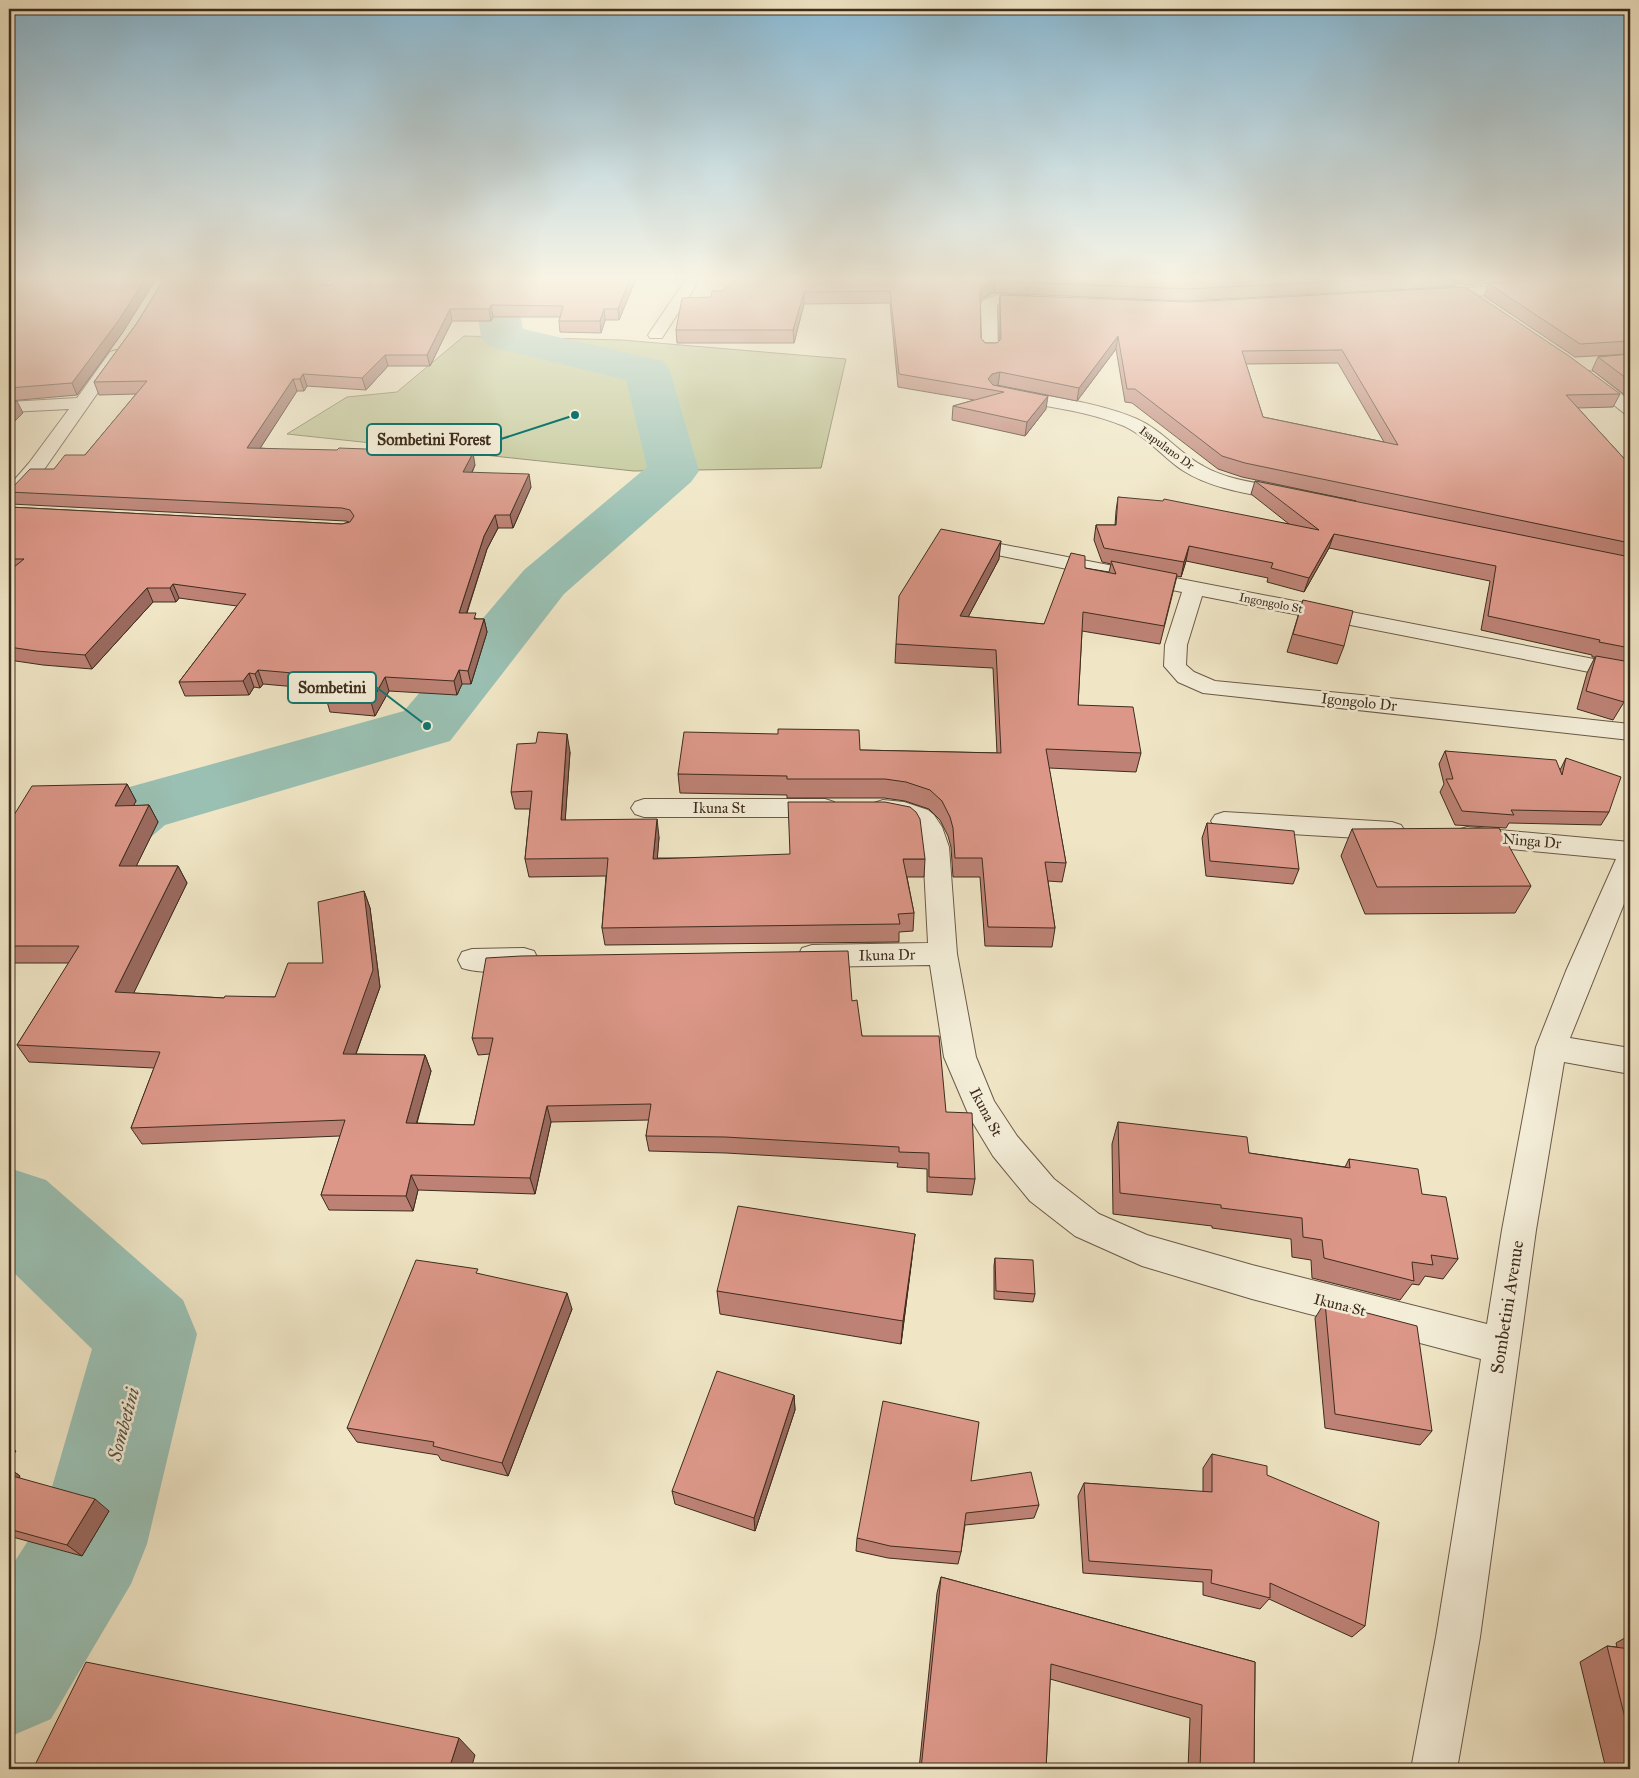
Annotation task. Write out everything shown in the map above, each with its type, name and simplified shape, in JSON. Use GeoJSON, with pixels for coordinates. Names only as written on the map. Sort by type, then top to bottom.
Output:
{"type":"FeatureCollection","features":[{"type":"Feature","properties":{"kind":"street"},"geometry":{"type":"LineString","coordinates":[[12,507],[36,467],[113,359]]}},
{"type":"Feature","properties":{"kind":"street"},"geometry":{"type":"LineString","coordinates":[[1600,362],[1579,366],[1630,409]]}},
{"type":"Feature","properties":{"kind":"street","name":"Isapulano Dr"},"geometry":{"type":"LineString","coordinates":[[998,392],[1115,418],[1142,429],[1196,470],[1236,484],[1303,498]]}},
{"type":"Feature","properties":{"kind":"street"},"geometry":{"type":"LineString","coordinates":[[9,407],[81,403]]}},
{"type":"Feature","properties":{"kind":"street","name":"Ingongolo St"},"geometry":{"type":"LineString","coordinates":[[941,539],[1630,673]]}},
{"type":"Feature","properties":{"kind":"street","name":"Igongolo Dr"},"geometry":{"type":"LineString","coordinates":[[1194,588],[1176,645],[1175,666],[1186,677],[1211,688],[1370,703],[1630,732]]}},
{"type":"Feature","properties":{"kind":"street","name":"Ikuna St"},"geometry":{"type":"LineString","coordinates":[[644,808],[884,809],[904,811],[923,818],[932,831],[936,847],[943,954],[960,1057],[981,1108],[1005,1146],[1042,1190],[1087,1225],[1142,1250],[1252,1282],[1500,1346]]}},
{"type":"Feature","properties":{"kind":"street"},"geometry":{"type":"LineString","coordinates":[[1224,821],[1411,833]]}},
{"type":"Feature","properties":{"kind":"street","name":"Ninga Dr"},"geometry":{"type":"LineString","coordinates":[[1440,834],[1630,851]]}},
{"type":"Feature","properties":{"kind":"street","name":"Sombetini Avenue"},"geometry":{"type":"LineString","coordinates":[[1434,1769],[1458,1637],[1500,1346],[1551,1047],[1581,971],[1630,858]]}},
{"type":"Feature","properties":{"kind":"street","name":"Ikuna Dr"},"geometry":{"type":"LineString","coordinates":[[782,956],[943,954]]}},
{"type":"Feature","properties":{"kind":"street"},"geometry":{"type":"LineString","coordinates":[[472,960],[550,959]]}},
{"type":"Feature","properties":{"kind":"street"},"geometry":{"type":"LineString","coordinates":[[1551,1047],[1630,1061]]}},
{"type":"Feature","properties":{"kind":"green space"},"geometry":{"type":"Polygon","coordinates":[[[437,359],[846,359],[821,468],[634,471],[287,434],[347,397],[397,392],[437,359]]]}},
{"type":"Feature","properties":{"kind":"building"},"geometry":{"type":"Polygon","coordinates":[[[9,359],[90,359],[72,383],[9,388],[9,359]]]}},
{"type":"Feature","properties":{"kind":"building"},"geometry":{"type":"Polygon","coordinates":[[[111,359],[381,359],[362,378],[303,374],[300,379],[293,379],[247,448],[337,450],[339,448],[473,453],[463,472],[529,474],[510,515],[495,515],[484,536],[459,613],[476,613],[474,619],[484,619],[468,671],[459,670],[454,681],[385,677],[371,702],[326,698],[339,677],[258,670],[255,674],[249,673],[243,681],[179,682],[246,594],[173,584],[170,588],[147,588],[85,655],[9,647],[9,571],[24,559],[9,559],[9,507],[342,524],[350,522],[354,516],[350,510],[342,508],[9,492],[30,469],[54,469],[65,455],[85,455],[147,381],[94,382],[111,359]]]}},
{"type":"Feature","properties":{"kind":"building"},"geometry":{"type":"Polygon","coordinates":[[[897,359],[1101,359],[1079,388],[1000,372],[992,374],[988,379],[993,385],[1048,396],[1027,422],[953,406],[1004,392],[899,374],[897,359]]]}},
{"type":"Feature","properties":{"kind":"building"},"geometry":{"type":"Polygon","coordinates":[[[1122,359],[1245,359],[1263,417],[1398,445],[1347,359],[1573,359],[1620,394],[1566,395],[1630,465],[1630,543],[1245,463],[1222,456],[1135,389],[1127,389],[1122,359]]]}},
{"type":"Feature","properties":{"kind":"building"},"geometry":{"type":"Polygon","coordinates":[[[1601,359],[1630,359],[1630,381],[1601,359]]]}},
{"type":"Feature","properties":{"kind":"building"},"geometry":{"type":"Polygon","coordinates":[[[9,401],[17,401],[9,409],[9,401]]]}},
{"type":"Feature","properties":{"kind":"building"},"geometry":{"type":"Polygon","coordinates":[[[1255,481],[1630,557],[1630,648],[1488,616],[1496,566],[1334,534],[1309,578],[1271,568],[1273,563],[1189,546],[1184,562],[1104,548],[1096,525],[1116,525],[1118,497],[1163,501],[1164,499],[1319,530],[1255,481]]]}},
{"type":"Feature","properties":{"kind":"building"},"geometry":{"type":"Polygon","coordinates":[[[941,529],[1001,541],[960,616],[1044,624],[1071,553],[1085,556],[1085,568],[1116,574],[1111,561],[1177,574],[1164,626],[1083,612],[1078,705],[1133,707],[1141,753],[1046,749],[1066,863],[1045,862],[1055,928],[988,927],[982,858],[955,858],[953,828],[950,817],[942,801],[930,790],[906,782],[885,779],[787,779],[787,776],[678,774],[684,732],[778,734],[778,729],[859,730],[860,750],[1001,753],[996,650],[896,644],[899,596],[941,529]]]}},
{"type":"Feature","properties":{"kind":"building"},"geometry":{"type":"Polygon","coordinates":[[[1303,600],[1353,611],[1344,646],[1293,634],[1303,600]]]}},
{"type":"Feature","properties":{"kind":"building"},"geometry":{"type":"Polygon","coordinates":[[[1596,656],[1630,662],[1630,674],[1624,702],[1586,691],[1596,656]]]}},
{"type":"Feature","properties":{"kind":"building"},"geometry":{"type":"Polygon","coordinates":[[[538,732],[567,734],[561,820],[657,819],[653,859],[790,854],[788,802],[885,802],[910,807],[920,819],[925,859],[903,859],[914,913],[898,914],[900,924],[602,928],[608,858],[525,859],[532,791],[511,792],[517,744],[536,743],[538,732]]]}},
{"type":"Feature","properties":{"kind":"building"},"geometry":{"type":"Polygon","coordinates":[[[1445,751],[1556,760],[1562,775],[1566,758],[1621,777],[1609,812],[1511,810],[1514,815],[1462,811],[1446,779],[1453,779],[1445,751]]]}},
{"type":"Feature","properties":{"kind":"building"},"geometry":{"type":"Polygon","coordinates":[[[127,784],[115,806],[149,805],[119,866],[178,866],[115,992],[224,998],[225,996],[275,997],[288,963],[323,963],[318,902],[364,891],[373,970],[343,1054],[425,1055],[406,1123],[474,1125],[493,1038],[472,1038],[486,958],[848,951],[852,1001],[857,1000],[862,1036],[939,1036],[946,1112],[972,1113],[975,1179],[929,1177],[929,1153],[899,1152],[899,1147],[725,1137],[646,1136],[651,1104],[547,1106],[530,1178],[411,1175],[406,1196],[321,1195],[345,1120],[131,1128],[160,1052],[17,1045],[79,946],[9,946],[9,823],[32,786],[127,784]]]}},
{"type":"Feature","properties":{"kind":"building"},"geometry":{"type":"Polygon","coordinates":[[[1207,823],[1294,831],[1299,869],[1210,861],[1207,823]]]}},
{"type":"Feature","properties":{"kind":"building"},"geometry":{"type":"Polygon","coordinates":[[[1499,828],[1531,886],[1377,887],[1352,829],[1499,828]]]}},
{"type":"Feature","properties":{"kind":"building"},"geometry":{"type":"Polygon","coordinates":[[[1118,1122],[1247,1137],[1249,1153],[1350,1168],[1349,1159],[1418,1169],[1422,1194],[1446,1197],[1458,1259],[1431,1255],[1433,1265],[1412,1262],[1414,1281],[1324,1258],[1322,1240],[1303,1237],[1302,1218],[1221,1208],[1221,1205],[1120,1193],[1118,1122]]]}},
{"type":"Feature","properties":{"kind":"building"},"geometry":{"type":"Polygon","coordinates":[[[738,1206],[915,1234],[903,1321],[717,1291],[738,1206]]]}},
{"type":"Feature","properties":{"kind":"building"},"geometry":{"type":"Polygon","coordinates":[[[995,1258],[1033,1260],[1035,1294],[996,1291],[995,1258]]]}},
{"type":"Feature","properties":{"kind":"building"},"geometry":{"type":"Polygon","coordinates":[[[416,1260],[478,1269],[476,1273],[567,1293],[502,1463],[433,1446],[434,1442],[347,1428],[416,1260]]]}},
{"type":"Feature","properties":{"kind":"building"},"geometry":{"type":"Polygon","coordinates":[[[1325,1302],[1417,1326],[1432,1431],[1335,1414],[1325,1302]]]}},
{"type":"Feature","properties":{"kind":"building"},"geometry":{"type":"Polygon","coordinates":[[[717,1371],[794,1395],[754,1518],[672,1491],[717,1371]]]}},
{"type":"Feature","properties":{"kind":"building"},"geometry":{"type":"Polygon","coordinates":[[[883,1401],[979,1422],[971,1481],[1031,1472],[1039,1505],[966,1513],[961,1552],[890,1546],[857,1538],[883,1401]]]}},
{"type":"Feature","properties":{"kind":"building"},"geometry":{"type":"Polygon","coordinates":[[[1212,1454],[1267,1466],[1267,1475],[1379,1522],[1365,1626],[1270,1583],[1270,1598],[1211,1583],[1212,1570],[1089,1561],[1084,1483],[1212,1492],[1212,1454]]]}},
{"type":"Feature","properties":{"kind":"building"},"geometry":{"type":"Polygon","coordinates":[[[9,1475],[95,1499],[67,1545],[9,1529],[9,1475]]]}},
{"type":"Feature","properties":{"kind":"building"},"geometry":{"type":"Polygon","coordinates":[[[941,1577],[1255,1662],[1254,1769],[1200,1769],[1202,1705],[1051,1664],[1046,1769],[921,1769],[941,1577]]]}},
{"type":"Feature","properties":{"kind":"building"},"geometry":{"type":"Polygon","coordinates":[[[1607,1646],[1630,1649],[1630,1738],[1607,1646]]]}},
{"type":"Feature","properties":{"kind":"building"},"geometry":{"type":"Polygon","coordinates":[[[86,1662],[459,1738],[449,1769],[33,1769],[86,1662]]]}},
{"type":"Feature","properties":{"kind":"waterway","name":"Sombetini"},"geometry":{"type":"LineString","coordinates":[[9,916],[140,808],[427,726],[544,582],[673,471],[647,371],[596,359]]}},
{"type":"Feature","properties":{"kind":"waterway","name":"Sombetini"},"geometry":{"type":"LineString","coordinates":[[9,1210],[13,1210],[147,1334],[91,1544],[9,1677]]}},
{"type":"Feature","properties":{"kind":"place","name":"Sombetini Forest"},"geometry":{"type":"Point","coordinates":[575,415]}},
{"type":"Feature","properties":{"kind":"place","name":"Sombetini"},"geometry":{"type":"Point","coordinates":[427,726]}}]}
